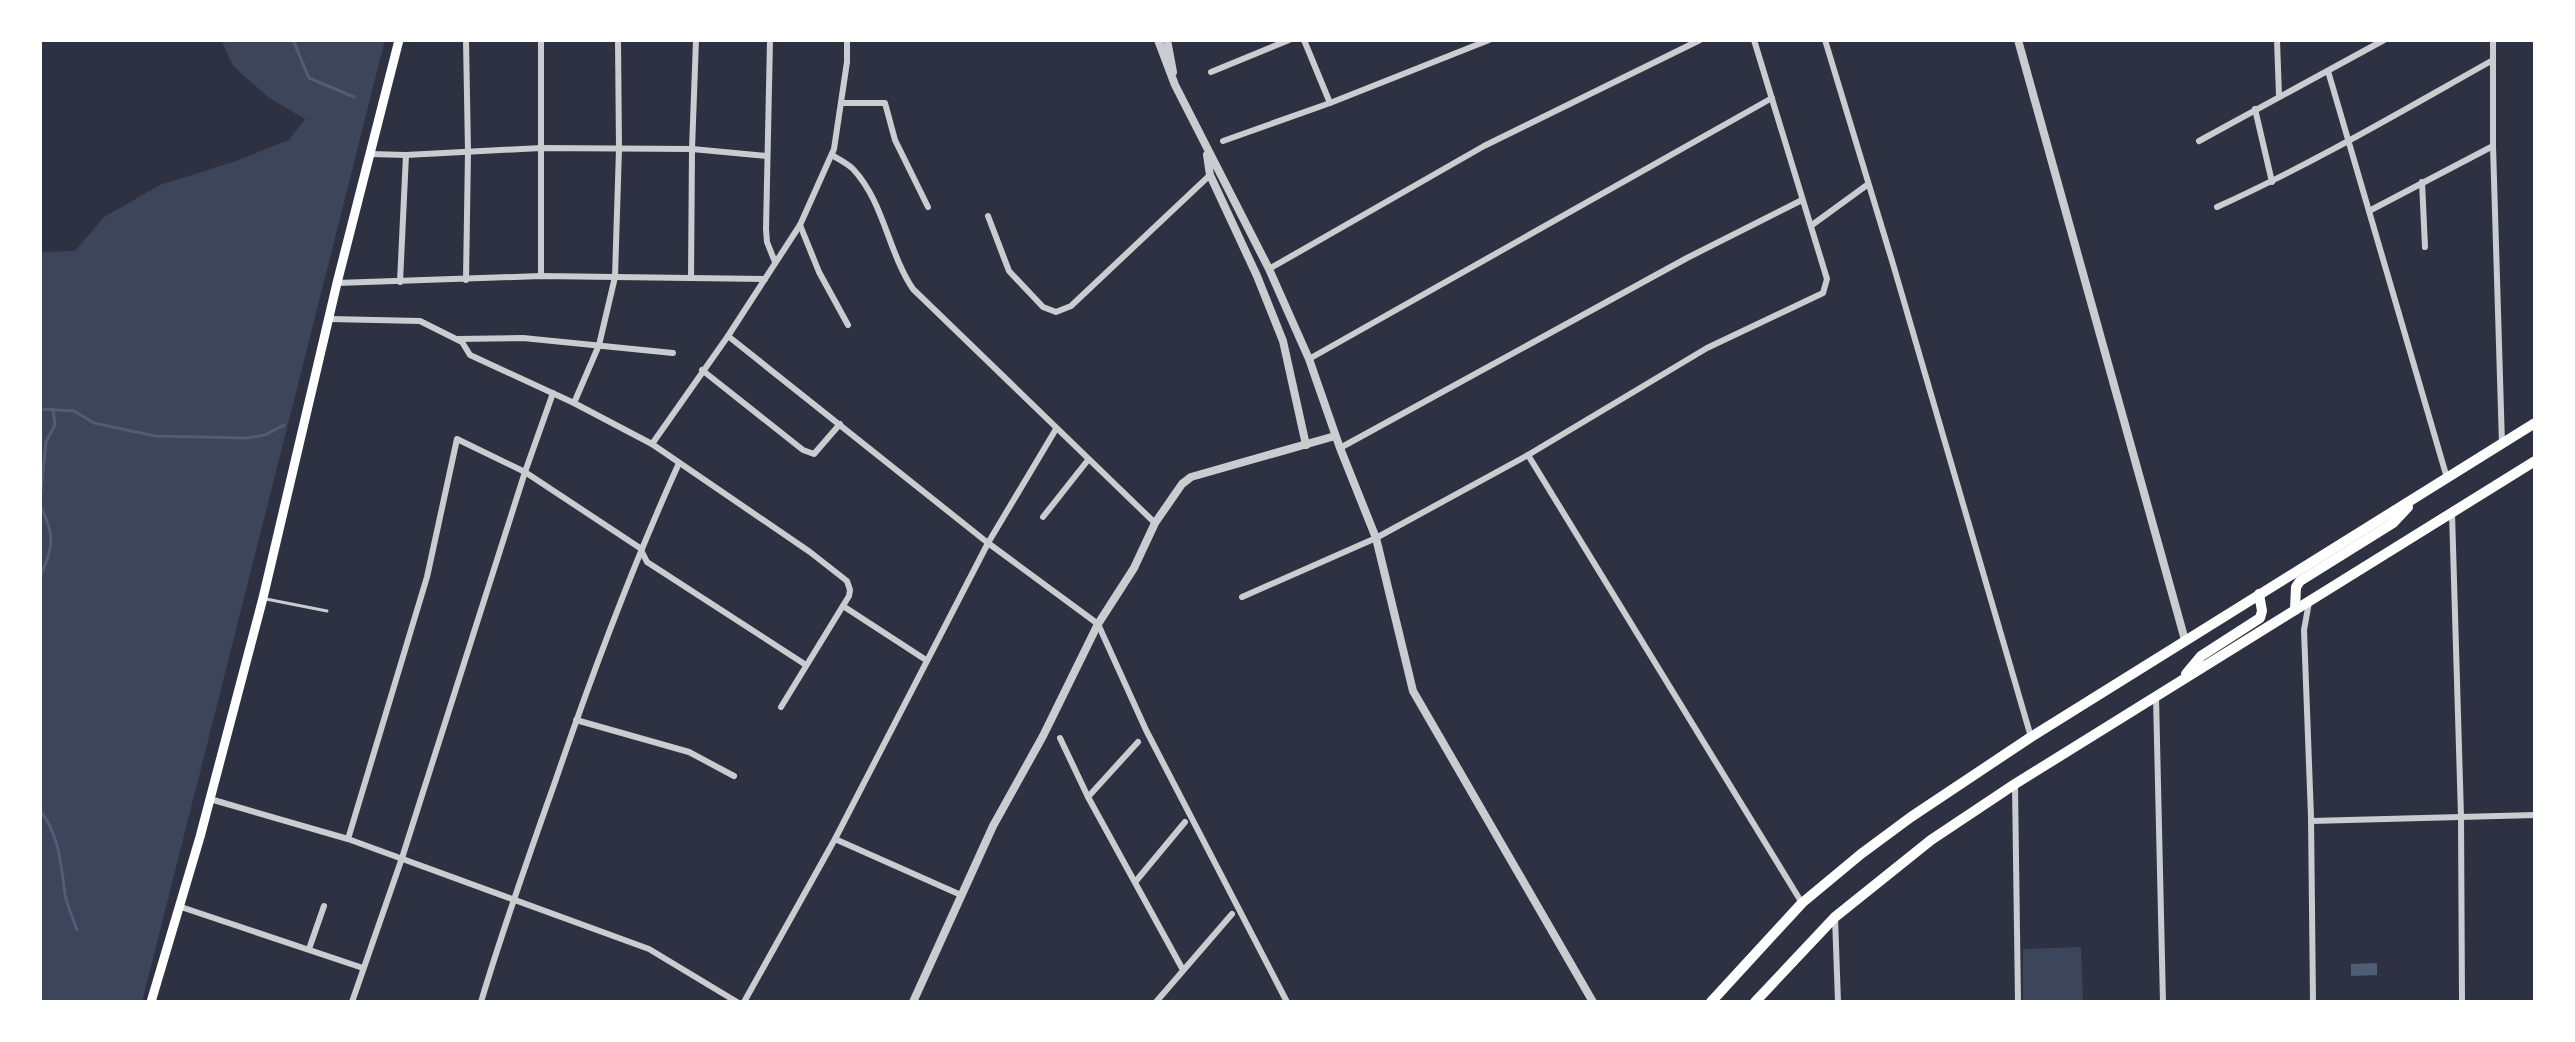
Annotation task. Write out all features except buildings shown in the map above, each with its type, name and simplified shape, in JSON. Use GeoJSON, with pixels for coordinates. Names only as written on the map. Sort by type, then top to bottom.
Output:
{"type":"FeatureCollection","features":[{"type":"Feature","properties":{"kind":"highway"},"geometry":{"type":"LineString","coordinates":[[1711,1002],[1802,903],[1891,831],[2031,737],[2535,423]]}},
{"type":"Feature","properties":{"kind":"highway"},"geometry":{"type":"LineString","coordinates":[[1757,1001],[1835,917],[1931,840],[2015,784],[2535,461]]}},
{"type":"Feature","properties":{"kind":"highway"},"geometry":{"type":"LineString","coordinates":[[2295,610],[2296,587],[2300,581],[2393,523],[2418,497]]}},
{"type":"Feature","properties":{"kind":"highway"},"geometry":{"type":"LineString","coordinates":[[2180,682],[2201,656],[2260,618],[2259,594]]}},
{"type":"Feature","properties":{"kind":"main road"},"geometry":{"type":"LineString","coordinates":[[151,1002],[181,907],[263,598],[337,283],[399,40]]}},
{"type":"Feature","properties":{"kind":"street"},"geometry":{"type":"LineString","coordinates":[[466,40],[466,280]]}},
{"type":"Feature","properties":{"kind":"street"},"geometry":{"type":"LineString","coordinates":[[541,40],[541,276]]}},
{"type":"Feature","properties":{"kind":"street"},"geometry":{"type":"LineString","coordinates":[[574,403],[599,345],[615,277],[618,40]]}},
{"type":"Feature","properties":{"kind":"street"},"geometry":{"type":"LineString","coordinates":[[691,278],[696,40]]}},
{"type":"Feature","properties":{"kind":"street"},"geometry":{"type":"LineString","coordinates":[[770,40],[766,229],[767,242],[775,262]]}},
{"type":"Feature","properties":{"kind":"street"},"geometry":{"type":"LineString","coordinates":[[652,444],[728,336],[800,225],[832,155],[847,62],[847,40]]}},
{"type":"Feature","properties":{"kind":"street"},"geometry":{"type":"LineString","coordinates":[[1158,40],[1175,85],[1269,269],[1309,359],[1335,436],[1376,538],[1413,691],[1593,1002]]}},
{"type":"Feature","properties":{"kind":"street"},"geometry":{"type":"LineString","coordinates":[[1167,40],[1175,85]]}},
{"type":"Feature","properties":{"kind":"street"},"geometry":{"type":"LineString","coordinates":[[1211,72],[1289,40]]}},
{"type":"Feature","properties":{"kind":"street"},"geometry":{"type":"LineString","coordinates":[[1304,40],[1330,103]]}},
{"type":"Feature","properties":{"kind":"street"},"geometry":{"type":"LineString","coordinates":[[1223,141],[1330,103],[1489,40]]}},
{"type":"Feature","properties":{"kind":"street"},"geometry":{"type":"LineString","coordinates":[[1269,269],[1484,146],[1700,40]]}},
{"type":"Feature","properties":{"kind":"street"},"geometry":{"type":"LineString","coordinates":[[1242,597],[1376,538],[1528,455],[1707,348],[1823,293],[1827,283],[1812,225],[1754,40]]}},
{"type":"Feature","properties":{"kind":"street"},"geometry":{"type":"LineString","coordinates":[[1825,40],[2031,737]]}},
{"type":"Feature","properties":{"kind":"street"},"geometry":{"type":"LineString","coordinates":[[2018,40],[2185,640]]}},
{"type":"Feature","properties":{"kind":"street"},"geometry":{"type":"LineString","coordinates":[[2277,40],[2279,96]]}},
{"type":"Feature","properties":{"kind":"street"},"geometry":{"type":"LineString","coordinates":[[2199,141],[2384,40]]}},
{"type":"Feature","properties":{"kind":"street"},"geometry":{"type":"LineString","coordinates":[[2493,40],[2502,444]]}},
{"type":"Feature","properties":{"kind":"street"},"geometry":{"type":"LineString","coordinates":[[2217,207],[2349,141],[2493,60]]}},
{"type":"Feature","properties":{"kind":"street"},"geometry":{"type":"LineString","coordinates":[[2328,71],[2447,479]]}},
{"type":"Feature","properties":{"kind":"street"},"geometry":{"type":"LineString","coordinates":[[1309,359],[1772,98]]}},
{"type":"Feature","properties":{"kind":"street"},"geometry":{"type":"LineString","coordinates":[[841,103],[885,103],[895,140],[928,207]]}},
{"type":"Feature","properties":{"kind":"street"},"geometry":{"type":"LineString","coordinates":[[2255,109],[2272,182]]}},
{"type":"Feature","properties":{"kind":"street"},"geometry":{"type":"LineString","coordinates":[[2369,211],[2493,146]]}},
{"type":"Feature","properties":{"kind":"street"},"geometry":{"type":"LineString","coordinates":[[370,154],[541,148],[692,149],[767,156]]}},
{"type":"Feature","properties":{"kind":"street"},"geometry":{"type":"LineString","coordinates":[[1207,150],[1210,175],[1283,341],[1306,445]]}},
{"type":"Feature","properties":{"kind":"street"},"geometry":{"type":"LineString","coordinates":[[400,282],[406,155]]}},
{"type":"Feature","properties":{"kind":"street"},"geometry":{"type":"LineString","coordinates":[[832,155],[852,167],[869,191],[904,275],[913,289],[1155,523]]}},
{"type":"Feature","properties":{"kind":"street"},"geometry":{"type":"LineString","coordinates":[[988,216],[1009,271],[1043,307],[1056,312],[1071,306],[1210,175]]}},
{"type":"Feature","properties":{"kind":"street"},"geometry":{"type":"LineString","coordinates":[[2422,182],[2425,247]]}},
{"type":"Feature","properties":{"kind":"street"},"geometry":{"type":"LineString","coordinates":[[1812,225],[1867,185]]}},
{"type":"Feature","properties":{"kind":"street"},"geometry":{"type":"LineString","coordinates":[[1340,448],[1687,258],[1802,200]]}},
{"type":"Feature","properties":{"kind":"street"},"geometry":{"type":"LineString","coordinates":[[800,225],[819,272],[848,325]]}},
{"type":"Feature","properties":{"kind":"street"},"geometry":{"type":"LineString","coordinates":[[337,283],[541,276],[766,279]]}},
{"type":"Feature","properties":{"kind":"street"},"geometry":{"type":"LineString","coordinates":[[330,319],[420,321],[462,342],[470,355],[574,403],[652,444],[810,552],[847,581],[849,596],[781,707]]}},
{"type":"Feature","properties":{"kind":"street"},"geometry":{"type":"LineString","coordinates":[[728,336],[988,543],[1098,624],[1146,730],[1287,1002]]}},
{"type":"Feature","properties":{"kind":"street"},"geometry":{"type":"LineString","coordinates":[[454,339],[523,338],[673,353]]}},
{"type":"Feature","properties":{"kind":"street"},"geometry":{"type":"LineString","coordinates":[[702,370],[803,450],[814,454],[840,424]]}},
{"type":"Feature","properties":{"kind":"street"},"geometry":{"type":"LineString","coordinates":[[352,1002],[553,393]]}},
{"type":"Feature","properties":{"kind":"street"},"geometry":{"type":"LineString","coordinates":[[744,1002],[835,839],[988,543],[1056,429]]}},
{"type":"Feature","properties":{"kind":"street"},"geometry":{"type":"LineString","coordinates":[[913,1002],[993,826],[1043,736],[1098,624],[1134,568],[1155,523],[1182,484],[1191,477],[1335,436]]}},
{"type":"Feature","properties":{"kind":"street"},"geometry":{"type":"LineString","coordinates":[[348,839],[427,577],[457,439],[525,472],[640,548],[647,562],[806,665]]}},
{"type":"Feature","properties":{"kind":"street"},"geometry":{"type":"LineString","coordinates":[[1528,455],[1802,903]]}},
{"type":"Feature","properties":{"kind":"street"},"geometry":{"type":"LineString","coordinates":[[1043,517],[1088,460]]}},
{"type":"Feature","properties":{"kind":"street"},"geometry":{"type":"LineString","coordinates":[[481,1002],[576,720],[640,548],[679,463]]}},
{"type":"Feature","properties":{"kind":"street"},"geometry":{"type":"LineString","coordinates":[[2452,513],[2461,816],[2462,1002]]}},
{"type":"Feature","properties":{"kind":"street"},"geometry":{"type":"LineString","coordinates":[[2309,601],[2304,630],[2313,1002]]}},
{"type":"Feature","properties":{"kind":"street"},"geometry":{"type":"LineString","coordinates":[[843,606],[926,660]]}},
{"type":"Feature","properties":{"kind":"street"},"geometry":{"type":"LineString","coordinates":[[2295,610],[2304,630]]}},
{"type":"Feature","properties":{"kind":"street"},"geometry":{"type":"LineString","coordinates":[[2156,697],[2163,1002]]}},
{"type":"Feature","properties":{"kind":"street"},"geometry":{"type":"LineString","coordinates":[[576,720],[689,752],[734,776]]}},
{"type":"Feature","properties":{"kind":"street"},"geometry":{"type":"LineString","coordinates":[[1060,738],[1088,797],[1183,970]]}},
{"type":"Feature","properties":{"kind":"street"},"geometry":{"type":"LineString","coordinates":[[1088,797],[1138,742]]}},
{"type":"Feature","properties":{"kind":"street"},"geometry":{"type":"LineString","coordinates":[[2015,784],[2018,1002]]}},
{"type":"Feature","properties":{"kind":"street"},"geometry":{"type":"LineString","coordinates":[[210,799],[348,839],[649,949],[737,1002]]}},
{"type":"Feature","properties":{"kind":"street"},"geometry":{"type":"LineString","coordinates":[[2311,821],[2535,815]]}},
{"type":"Feature","properties":{"kind":"street"},"geometry":{"type":"LineString","coordinates":[[1136,881],[1185,822]]}},
{"type":"Feature","properties":{"kind":"street"},"geometry":{"type":"LineString","coordinates":[[835,839],[961,895]]}},
{"type":"Feature","properties":{"kind":"street"},"geometry":{"type":"LineString","coordinates":[[309,949],[324,906]]}},
{"type":"Feature","properties":{"kind":"street"},"geometry":{"type":"LineString","coordinates":[[181,907],[363,968]]}},
{"type":"Feature","properties":{"kind":"street"},"geometry":{"type":"LineString","coordinates":[[1156,1002],[1232,914]]}},
{"type":"Feature","properties":{"kind":"street"},"geometry":{"type":"LineString","coordinates":[[1835,917],[1838,1002]]}},
{"type":"Feature","properties":{"kind":"lane"},"geometry":{"type":"LineString","coordinates":[[263,598],[327,611]]}},
{"type":"Feature","properties":{"kind":"shaded area"},"geometry":{"type":"Polygon","coordinates":[[[221,40],[385,40],[142,1002],[40,1002],[40,252],[75,251],[104,217],[160,185],[289,140],[305,119],[268,97],[233,66],[221,40]]]}},
{"type":"Feature","properties":{"kind":"shaded area"},"geometry":{"type":"Polygon","coordinates":[[[2081,947],[2083,1002],[2023,1002],[2023,949],[2081,947]]]}},
{"type":"Feature","properties":{"kind":"shaded area"},"geometry":{"type":"Polygon","coordinates":[[[2377,963],[2377,975],[2351,976],[2351,964],[2377,963]]]}},
{"type":"Feature","properties":{"kind":"waterway"},"geometry":{"type":"LineString","coordinates":[[293,40],[309,78],[354,97]]}},
{"type":"Feature","properties":{"kind":"waterway"},"geometry":{"type":"LineString","coordinates":[[40,409],[74,411],[94,423],[155,436],[247,438],[265,435],[284,425]]}},
{"type":"Feature","properties":{"kind":"waterway"},"geometry":{"type":"LineString","coordinates":[[40,502],[46,442],[55,425],[53,409]]}},
{"type":"Feature","properties":{"kind":"waterway"},"geometry":{"type":"LineString","coordinates":[[40,505],[51,541],[40,577]]}},
{"type":"Feature","properties":{"kind":"waterway"},"geometry":{"type":"LineString","coordinates":[[40,810],[55,839],[66,898],[77,930]]}}]}
